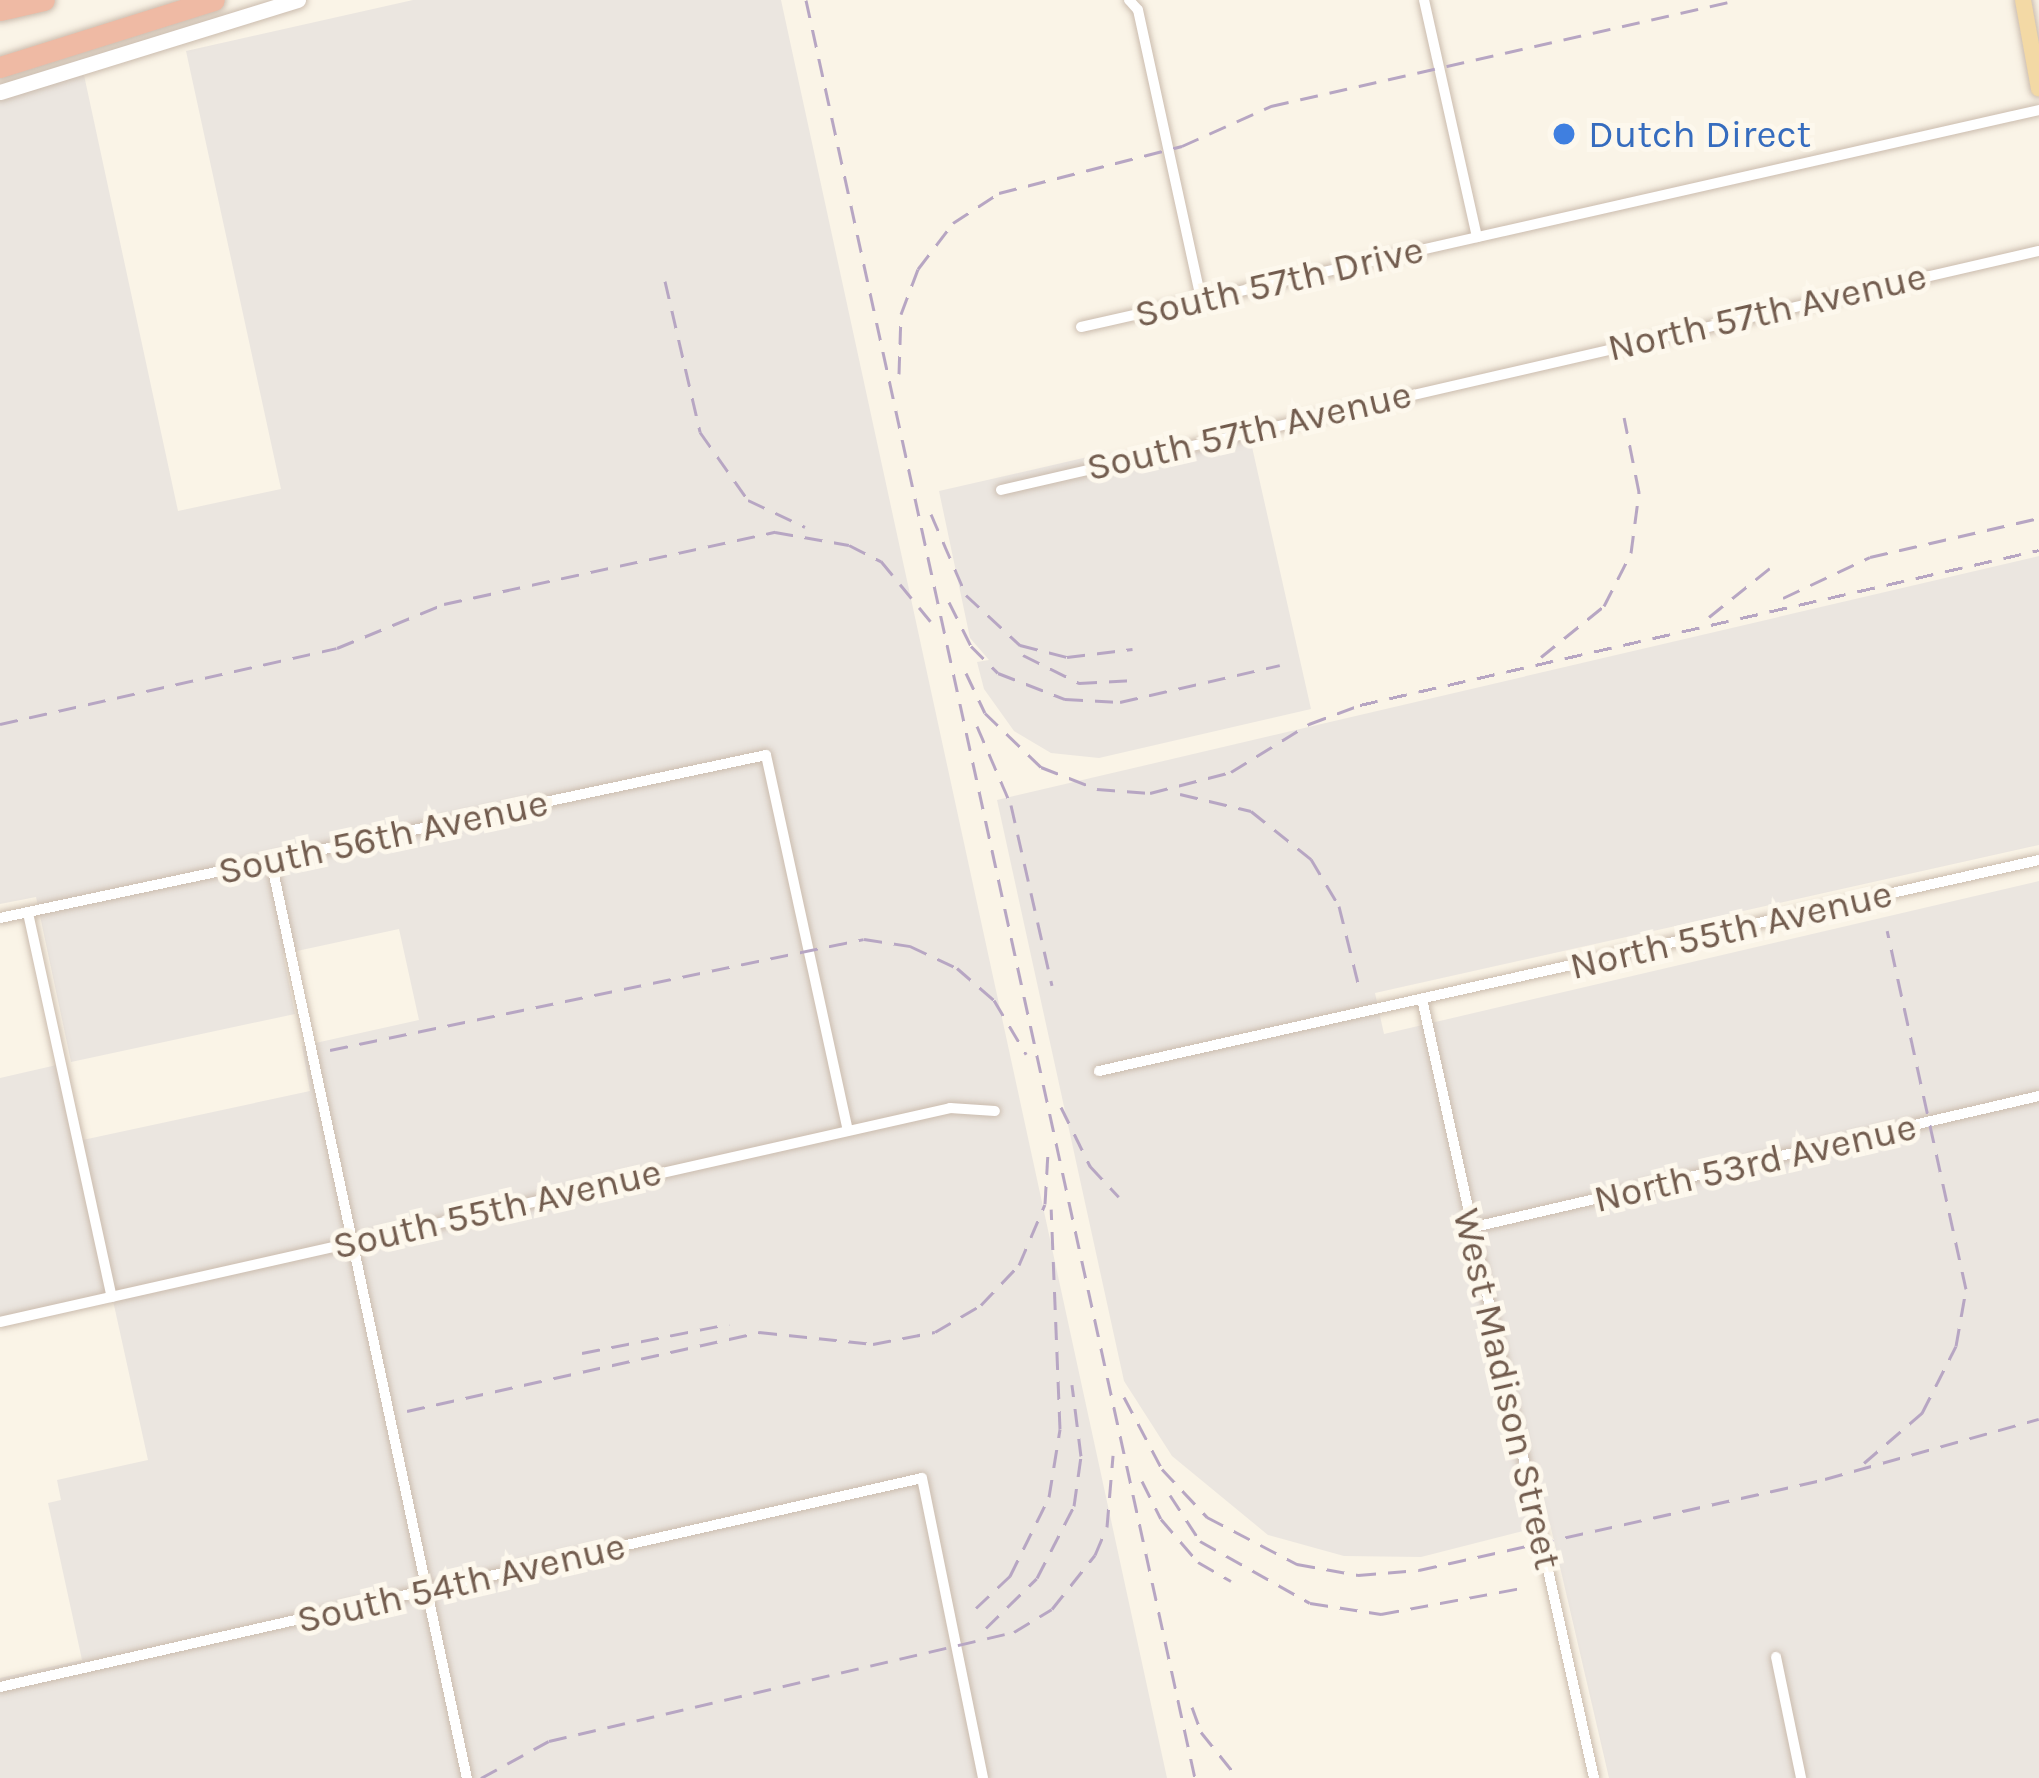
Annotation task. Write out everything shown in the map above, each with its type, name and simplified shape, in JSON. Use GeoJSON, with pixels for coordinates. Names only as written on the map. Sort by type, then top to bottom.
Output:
{"type":"FeatureCollection","features":[{"type":"Feature","properties":{"kind":"highway"},"geometry":{"type":"LineString","coordinates":[[0,10],[44,0]]}},
{"type":"Feature","properties":{"kind":"highway"},"geometry":{"type":"LineString","coordinates":[[0,68],[214,0]]}},
{"type":"Feature","properties":{"kind":"main road"},"geometry":{"type":"LineString","coordinates":[[0,92],[298,0]]}},
{"type":"Feature","properties":{"kind":"main road"},"geometry":{"type":"LineString","coordinates":[[2024,0],[2039,89]]}},
{"type":"Feature","properties":{"kind":"street"},"geometry":{"type":"LineString","coordinates":[[1129,0],[1138,10],[1201,299]]}},
{"type":"Feature","properties":{"kind":"street"},"geometry":{"type":"LineString","coordinates":[[1424,0],[1477,237]]}},
{"type":"Feature","properties":{"kind":"street","name":"South 57th Drive"},"geometry":{"type":"LineString","coordinates":[[1081,327],[2039,110]]}},
{"type":"Feature","properties":{"kind":"street","name":"North 57th Avenue"},"geometry":{"type":"LineString","coordinates":[[1496,374],[2039,251]]}},
{"type":"Feature","properties":{"kind":"street","name":"South 57th Avenue"},"geometry":{"type":"LineString","coordinates":[[1001,490],[1496,374]]}},
{"type":"Feature","properties":{"kind":"street","name":"South 56th Avenue"},"geometry":{"type":"LineString","coordinates":[[0,919],[766,755],[848,1130]]}},
{"type":"Feature","properties":{"kind":"street","name":"North 55th Avenue"},"geometry":{"type":"LineString","coordinates":[[1422,999],[2039,860]]}},
{"type":"Feature","properties":{"kind":"street"},"geometry":{"type":"LineString","coordinates":[[271,861],[467,1778]]}},
{"type":"Feature","properties":{"kind":"street"},"geometry":{"type":"LineString","coordinates":[[28,913],[112,1297]]}},
{"type":"Feature","properties":{"kind":"street"},"geometry":{"type":"LineString","coordinates":[[1100,1071],[1422,999]]}},
{"type":"Feature","properties":{"kind":"street","name":"West Madison Street"},"geometry":{"type":"LineString","coordinates":[[1422,999],[1594,1778]]}},
{"type":"Feature","properties":{"kind":"street","name":"North 53rd Avenue"},"geometry":{"type":"LineString","coordinates":[[1470,1228],[2039,1096]]}},
{"type":"Feature","properties":{"kind":"street","name":"South 55th Avenue"},"geometry":{"type":"LineString","coordinates":[[0,1322],[950,1108],[995,1111]]}},
{"type":"Feature","properties":{"kind":"street","name":"South 54th Avenue"},"geometry":{"type":"LineString","coordinates":[[0,1688],[922,1478],[983,1778]]}},
{"type":"Feature","properties":{"kind":"street"},"geometry":{"type":"LineString","coordinates":[[1776,1657],[1801,1778]]}},
{"type":"Feature","properties":{"kind":"shaded area"},"geometry":{"type":"Polygon","coordinates":[[[413,0],[781,0],[1167,1778],[0,1778],[0,1678],[82,1660],[48,1503],[61,1500],[57,1480],[148,1460],[112,1296],[0,1319],[0,1078],[61,1064],[78,1141],[310,1091],[302,1046],[419,1020],[399,929],[283,954],[295,1014],[71,1062],[36,897],[0,904],[0,97],[84,75],[178,511],[281,489],[186,51],[413,0]]]}},
{"type":"Feature","properties":{"kind":"shaded area"},"geometry":{"type":"Polygon","coordinates":[[[1250,438],[1311,709],[1099,758],[1051,753],[1014,731],[984,689],[977,662],[989,660],[970,638],[939,491],[1092,456],[1098,477],[1250,438]]]}},
{"type":"Feature","properties":{"kind":"shaded area"},"geometry":{"type":"Polygon","coordinates":[[[2039,556],[2039,845],[1375,993],[1384,1034],[2039,881],[2039,1778],[1609,1778],[1550,1524],[1421,1557],[1344,1556],[1268,1535],[1172,1456],[1124,1381],[997,800],[2039,556]]]}},
{"type":"Feature","properties":{"kind":"railway"},"geometry":{"type":"LineString","coordinates":[[806,0],[1195,1778]]}},
{"type":"Feature","properties":{"kind":"railway"},"geometry":{"type":"LineString","coordinates":[[899,374],[901,314],[918,269],[953,223],[999,193],[1182,146],[1271,106],[1736,0]]}},
{"type":"Feature","properties":{"kind":"railway"},"geometry":{"type":"LineString","coordinates":[[665,281],[700,432],[748,500],[805,527]]}},
{"type":"Feature","properties":{"kind":"railway"},"geometry":{"type":"LineString","coordinates":[[1541,657],[1604,606],[1631,553],[1639,492],[1624,417]]}},
{"type":"Feature","properties":{"kind":"railway"},"geometry":{"type":"LineString","coordinates":[[931,514],[966,595],[1020,645],[1067,657],[1133,649]]}},
{"type":"Feature","properties":{"kind":"railway"},"geometry":{"type":"LineString","coordinates":[[1783,598],[1870,557],[2039,518]]}},
{"type":"Feature","properties":{"kind":"railway"},"geometry":{"type":"LineString","coordinates":[[0,724],[337,648],[444,604],[775,532],[849,545],[881,561],[936,628]]}},
{"type":"Feature","properties":{"kind":"railway"},"geometry":{"type":"LineString","coordinates":[[966,673],[985,713],[1041,767],[1097,789],[1150,793],[1231,772],[1309,724],[1360,705],[2039,550]]}},
{"type":"Feature","properties":{"kind":"railway"},"geometry":{"type":"LineString","coordinates":[[1709,617],[1770,568]]}},
{"type":"Feature","properties":{"kind":"railway"},"geometry":{"type":"LineString","coordinates":[[949,602],[971,646],[998,673],[1065,699],[1120,702],[1280,665]]}},
{"type":"Feature","properties":{"kind":"railway"},"geometry":{"type":"LineString","coordinates":[[1023,655],[1079,683],[1135,680]]}},
{"type":"Feature","properties":{"kind":"railway"},"geometry":{"type":"LineString","coordinates":[[977,726],[1011,805],[1052,985]]}},
{"type":"Feature","properties":{"kind":"railway"},"geometry":{"type":"LineString","coordinates":[[1180,794],[1251,811],[1311,859],[1339,906],[1359,987]]}},
{"type":"Feature","properties":{"kind":"railway"},"geometry":{"type":"LineString","coordinates":[[1864,1463],[1922,1413],[1956,1346],[1966,1289],[1887,931]]}},
{"type":"Feature","properties":{"kind":"railway"},"geometry":{"type":"LineString","coordinates":[[330,1050],[864,939],[910,946],[957,968],[994,1000],[1026,1054]]}},
{"type":"Feature","properties":{"kind":"railway"},"geometry":{"type":"LineString","coordinates":[[1061,1107],[1090,1166],[1119,1197]]}},
{"type":"Feature","properties":{"kind":"railway"},"geometry":{"type":"LineString","coordinates":[[407,1411],[759,1332],[873,1344],[935,1332],[981,1305],[1019,1265],[1045,1204],[1048,1152]]}},
{"type":"Feature","properties":{"kind":"railway"},"geometry":{"type":"LineString","coordinates":[[976,1608],[1010,1576],[1049,1497],[1060,1429],[1051,1209]]}},
{"type":"Feature","properties":{"kind":"railway"},"geometry":{"type":"LineString","coordinates":[[582,1353],[729,1324]]}},
{"type":"Feature","properties":{"kind":"railway"},"geometry":{"type":"LineString","coordinates":[[986,1628],[1037,1578],[1074,1506],[1081,1456],[1072,1385]]}},
{"type":"Feature","properties":{"kind":"railway"},"geometry":{"type":"LineString","coordinates":[[1124,1397],[1162,1469],[1207,1517],[1297,1564],[1358,1575],[1419,1570],[1825,1479],[2039,1419]]}},
{"type":"Feature","properties":{"kind":"railway"},"geometry":{"type":"LineString","coordinates":[[481,1778],[549,1741],[1014,1632],[1052,1609],[1095,1555],[1107,1527],[1113,1455]]}},
{"type":"Feature","properties":{"kind":"railway"},"geometry":{"type":"LineString","coordinates":[[1142,1481],[1161,1519],[1198,1562],[1231,1581]]}},
{"type":"Feature","properties":{"kind":"railway"},"geometry":{"type":"LineString","coordinates":[[1170,1495],[1200,1541],[1310,1603],[1381,1614],[1521,1588]]}},
{"type":"Feature","properties":{"kind":"railway"},"geometry":{"type":"LineString","coordinates":[[1192,1707],[1201,1732],[1238,1778]]}},
{"type":"Feature","properties":{"kind":"place","name":"Dutch Direct"},"geometry":{"type":"Point","coordinates":[1564,134]}}]}
